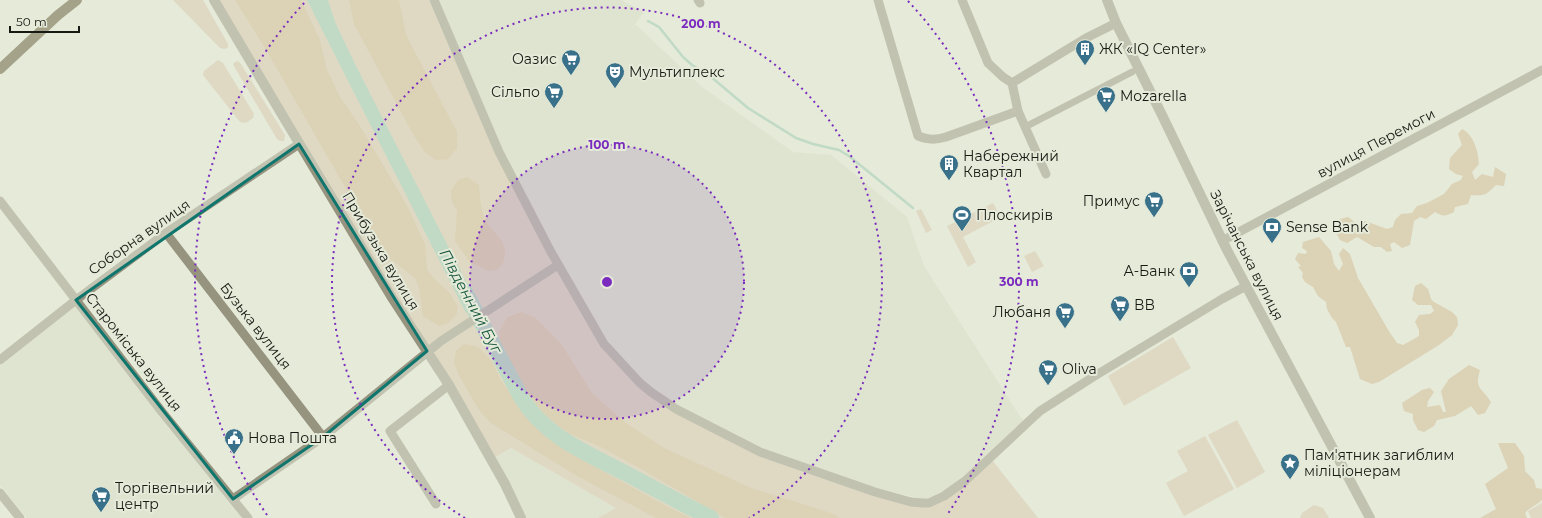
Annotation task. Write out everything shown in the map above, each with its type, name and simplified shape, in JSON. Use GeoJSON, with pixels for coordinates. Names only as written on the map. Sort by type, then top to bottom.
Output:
{"type":"FeatureCollection","features":[{"type":"Feature","properties":{"kind":"main road"},"geometry":{"type":"LineString","coordinates":[[0,69],[58,15],[77,0]]}},
{"type":"Feature","properties":{"kind":"street","name":"Прибузька вулиця"},"geometry":{"type":"LineString","coordinates":[[214,0],[394,302],[449,386],[505,484],[521,518]]}},
{"type":"Feature","properties":{"kind":"street"},"geometry":{"type":"LineString","coordinates":[[434,0],[499,152],[558,265],[604,344],[640,383],[676,409],[739,442],[781,460],[875,492],[911,502],[923,503],[936,500],[953,490],[1040,411],[1093,377],[1246,286]]}},
{"type":"Feature","properties":{"kind":"street"},"geometry":{"type":"LineString","coordinates":[[878,0],[918,136],[928,140],[941,139],[1018,111]]}},
{"type":"Feature","properties":{"kind":"street"},"geometry":{"type":"LineString","coordinates":[[962,0],[988,63],[1012,83],[1018,111],[1046,174]]}},
{"type":"Feature","properties":{"kind":"street","name":"Зарічанська вулиця"},"geometry":{"type":"LineString","coordinates":[[1107,0],[1116,23],[1222,241],[1370,518]]}},
{"type":"Feature","properties":{"kind":"street"},"geometry":{"type":"LineString","coordinates":[[1012,83],[1086,38],[1116,23]]}},
{"type":"Feature","properties":{"kind":"street","name":"вулиця Перемоги"},"geometry":{"type":"LineString","coordinates":[[1222,241],[1542,70]]}},
{"type":"Feature","properties":{"kind":"street"},"geometry":{"type":"LineString","coordinates":[[1025,127],[1132,72]]}},
{"type":"Feature","properties":{"kind":"street","name":"Соборна вулиця"},"geometry":{"type":"LineString","coordinates":[[0,360],[76,300],[166,234],[299,144]]}},
{"type":"Feature","properties":{"kind":"street","name":"Староміська вулиця"},"geometry":{"type":"LineString","coordinates":[[0,201],[162,412],[248,518]]}},
{"type":"Feature","properties":{"kind":"street","name":"Бузька вулиця"},"geometry":{"type":"LineString","coordinates":[[166,234],[323,437]]}},
{"type":"Feature","properties":{"kind":"street"},"geometry":{"type":"LineString","coordinates":[[233,499],[323,437],[427,351],[558,265]]}},
{"type":"Feature","properties":{"kind":"street"},"geometry":{"type":"LineString","coordinates":[[436,504],[390,431],[449,386]]}},
{"type":"Feature","properties":{"kind":"street"},"geometry":{"type":"LineString","coordinates":[[0,493],[20,518]]}},
{"type":"Feature","properties":{"kind":"highlighted area"},"geometry":{"type":"Polygon","coordinates":[[[299,144],[427,351],[323,437],[233,499],[76,300],[299,144]]]}},
{"type":"Feature","properties":{"kind":"shaded area"},"geometry":{"type":"Polygon","coordinates":[[[173,0],[203,0],[228,44],[228,48],[220,48],[173,0]]]}},
{"type":"Feature","properties":{"kind":"shaded area"},"geometry":{"type":"Polygon","coordinates":[[[218,0],[429,0],[495,153],[553,264],[428,346],[394,294],[218,0]]]}},
{"type":"Feature","properties":{"kind":"shaded area"},"geometry":{"type":"Polygon","coordinates":[[[235,0],[301,0],[320,40],[327,70],[340,97],[360,126],[406,204],[425,244],[427,269],[434,279],[448,291],[457,305],[457,314],[448,323],[439,326],[423,316],[419,287],[415,278],[383,253],[265,48],[235,0]]]}},
{"type":"Feature","properties":{"kind":"shaded area"},"geometry":{"type":"Polygon","coordinates":[[[349,0],[399,0],[406,35],[457,132],[457,148],[448,159],[436,160],[425,152],[414,136],[354,24],[349,0]]]}},
{"type":"Feature","properties":{"kind":"shaded area"},"geometry":{"type":"Polygon","coordinates":[[[438,0],[621,0],[644,12],[635,24],[702,87],[793,152],[831,155],[907,217],[924,266],[1023,421],[951,487],[934,497],[923,499],[876,488],[761,449],[678,405],[642,380],[607,341],[562,263],[502,150],[438,0]]]}},
{"type":"Feature","properties":{"kind":"shaded area"},"geometry":{"type":"Polygon","coordinates":[[[218,60],[223,63],[254,114],[253,118],[246,123],[240,122],[203,75],[204,71],[218,60]]]}},
{"type":"Feature","properties":{"kind":"shaded area"},"geometry":{"type":"Polygon","coordinates":[[[238,61],[285,135],[284,141],[277,139],[235,68],[233,64],[238,61]]]}},
{"type":"Feature","properties":{"kind":"shaded area"},"geometry":{"type":"Polygon","coordinates":[[[1462,129],[1470,135],[1478,154],[1479,164],[1472,172],[1475,180],[1482,174],[1493,177],[1495,167],[1506,174],[1504,186],[1496,185],[1485,194],[1471,195],[1468,204],[1455,207],[1454,212],[1449,214],[1440,215],[1435,212],[1426,219],[1420,217],[1414,221],[1410,245],[1402,248],[1394,242],[1390,244],[1392,251],[1387,252],[1381,247],[1374,247],[1357,237],[1347,243],[1340,240],[1333,227],[1336,220],[1348,217],[1357,224],[1365,221],[1387,229],[1393,227],[1395,220],[1401,214],[1412,213],[1417,206],[1427,203],[1444,194],[1452,184],[1461,180],[1463,176],[1456,174],[1449,169],[1450,158],[1462,145],[1458,134],[1462,129]]]}},
{"type":"Feature","properties":{"kind":"shaded area"},"geometry":{"type":"Polygon","coordinates":[[[467,177],[479,185],[483,215],[488,224],[501,239],[505,248],[504,259],[497,270],[488,271],[469,261],[455,241],[457,211],[452,202],[451,191],[458,180],[467,177]]]}},
{"type":"Feature","properties":{"kind":"shaded area","name":"Плоскирів"},"geometry":{"type":"Polygon","coordinates":[[[993,203],[1001,217],[963,237],[976,262],[968,267],[947,226],[993,203]]]}},
{"type":"Feature","properties":{"kind":"shaded area"},"geometry":{"type":"Polygon","coordinates":[[[921,209],[932,230],[926,233],[916,211],[921,209]]]}},
{"type":"Feature","properties":{"kind":"shaded area"},"geometry":{"type":"Polygon","coordinates":[[[1319,237],[1331,251],[1334,264],[1339,271],[1343,264],[1339,254],[1343,248],[1350,254],[1358,278],[1397,343],[1403,345],[1419,336],[1419,330],[1415,322],[1419,315],[1430,314],[1434,311],[1431,305],[1418,305],[1412,300],[1415,286],[1421,283],[1428,289],[1431,299],[1434,302],[1452,312],[1457,317],[1458,325],[1452,335],[1439,345],[1379,382],[1372,384],[1360,379],[1350,347],[1346,347],[1336,322],[1327,309],[1326,302],[1318,296],[1313,287],[1305,282],[1302,277],[1303,273],[1298,267],[1301,266],[1295,259],[1298,253],[1306,254],[1307,251],[1302,248],[1303,242],[1319,237]]]}},
{"type":"Feature","properties":{"kind":"shaded area"},"geometry":{"type":"Polygon","coordinates":[[[1035,251],[1044,266],[1032,272],[1024,256],[1035,251]]]}},
{"type":"Feature","properties":{"kind":"shaded area"},"geometry":{"type":"Polygon","coordinates":[[[557,271],[601,346],[674,412],[758,456],[874,496],[937,504],[956,493],[992,460],[1038,518],[598,518],[616,508],[511,448],[494,458],[432,352],[557,271]]]}},
{"type":"Feature","properties":{"kind":"shaded area"},"geometry":{"type":"Polygon","coordinates":[[[75,306],[244,518],[27,518],[0,485],[0,366],[75,306]]]}},
{"type":"Feature","properties":{"kind":"shaded area"},"geometry":{"type":"Polygon","coordinates":[[[521,312],[536,318],[562,345],[592,393],[626,423],[664,448],[751,488],[831,513],[840,518],[725,518],[601,447],[570,434],[547,418],[532,401],[514,371],[500,343],[499,332],[507,317],[521,312]]]}},
{"type":"Feature","properties":{"kind":"shaded area"},"geometry":{"type":"Polygon","coordinates":[[[1173,337],[1191,368],[1124,406],[1108,376],[1173,337]]]}},
{"type":"Feature","properties":{"kind":"shaded area"},"geometry":{"type":"Polygon","coordinates":[[[464,344],[478,347],[492,361],[500,379],[520,407],[545,434],[568,452],[691,518],[656,518],[577,476],[491,423],[479,410],[460,377],[454,363],[456,351],[464,344]]]}},
{"type":"Feature","properties":{"kind":"shaded area"},"geometry":{"type":"Polygon","coordinates":[[[1469,365],[1480,370],[1478,385],[1491,402],[1485,413],[1478,415],[1471,406],[1455,416],[1437,420],[1434,426],[1424,432],[1418,430],[1413,420],[1413,414],[1404,411],[1402,403],[1422,390],[1430,388],[1434,392],[1428,401],[1427,407],[1440,405],[1443,412],[1446,412],[1441,391],[1449,379],[1469,365]]]}},
{"type":"Feature","properties":{"kind":"shaded area"},"geometry":{"type":"Polygon","coordinates":[[[1237,420],[1265,472],[1237,488],[1208,435],[1237,420]]]}},
{"type":"Feature","properties":{"kind":"shaded area"},"geometry":{"type":"Polygon","coordinates":[[[1205,436],[1234,489],[1184,516],[1166,483],[1188,471],[1177,451],[1205,436]]]}},
{"type":"Feature","properties":{"kind":"shaded area"},"geometry":{"type":"Polygon","coordinates":[[[1498,443],[1515,443],[1524,456],[1525,471],[1534,480],[1536,488],[1542,489],[1542,500],[1525,513],[1527,518],[1480,518],[1496,509],[1485,484],[1508,468],[1498,443]]]}},
{"type":"Feature","properties":{"kind":"shaded area"},"geometry":{"type":"Polygon","coordinates":[[[511,448],[616,508],[598,518],[526,518],[494,458],[511,448]]]}},
{"type":"Feature","properties":{"kind":"shaded area"},"geometry":{"type":"Polygon","coordinates":[[[1542,503],[1542,518],[1531,518],[1528,511],[1542,503]]]}},
{"type":"Feature","properties":{"kind":"shaded area"},"geometry":{"type":"Polygon","coordinates":[[[1314,505],[1323,508],[1329,518],[1300,518],[1302,513],[1314,505]]]}},
{"type":"Feature","properties":{"kind":"water"},"geometry":{"type":"Polygon","coordinates":[[[307,0],[328,0],[335,22],[355,64],[478,305],[466,313],[307,0]]]}},
{"type":"Feature","properties":{"kind":"waterway"},"geometry":{"type":"LineString","coordinates":[[648,21],[659,27],[683,57],[692,65],[710,76],[748,108],[796,138],[813,144],[839,150],[849,156],[913,208]]}},
{"type":"Feature","properties":{"kind":"waterway","name":"Південний Буг"},"geometry":{"type":"LineString","coordinates":[[464,290],[521,397],[542,423],[568,443],[582,451],[711,518]]}},
{"type":"Feature","properties":{"kind":"place","name":"ЖК «IQ Center»"},"geometry":{"type":"Point","coordinates":[1085,66]}},
{"type":"Feature","properties":{"kind":"place","name":"Оазис"},"geometry":{"type":"Point","coordinates":[571,76]}},
{"type":"Feature","properties":{"kind":"place","name":"Мультиплекс"},"geometry":{"type":"Point","coordinates":[615,89]}},
{"type":"Feature","properties":{"kind":"place","name":"Сільпо"},"geometry":{"type":"Point","coordinates":[554,109]}},
{"type":"Feature","properties":{"kind":"place","name":"Mozarella"},"geometry":{"type":"Point","coordinates":[1106,113]}},
{"type":"Feature","properties":{"kind":"place","name":"Набережний Квартал"},"geometry":{"type":"Point","coordinates":[949,181]}},
{"type":"Feature","properties":{"kind":"place","name":"Примус"},"geometry":{"type":"Point","coordinates":[1154,218]}},
{"type":"Feature","properties":{"kind":"place","name":"Плоскирів"},"geometry":{"type":"Point","coordinates":[962,232]}},
{"type":"Feature","properties":{"kind":"place","name":"Sense Bank"},"geometry":{"type":"Point","coordinates":[1272,244]}},
{"type":"Feature","properties":{"kind":"place","name":"А-Банк"},"geometry":{"type":"Point","coordinates":[1189,288]}},
{"type":"Feature","properties":{"kind":"place","name":"ВВ"},"geometry":{"type":"Point","coordinates":[1120,322]}},
{"type":"Feature","properties":{"kind":"place","name":"Любаня"},"geometry":{"type":"Point","coordinates":[1065,329]}},
{"type":"Feature","properties":{"kind":"place","name":"Oliva"},"geometry":{"type":"Point","coordinates":[1048,386]}},
{"type":"Feature","properties":{"kind":"place","name":"Нова Пошта"},"geometry":{"type":"Point","coordinates":[234,455]}},
{"type":"Feature","properties":{"kind":"place","name":"Пам'ятник загиблим міліціонерам"},"geometry":{"type":"Point","coordinates":[1290,480]}},
{"type":"Feature","properties":{"kind":"place","name":"Торгівельний центр"},"geometry":{"type":"Point","coordinates":[101,513]}}]}
